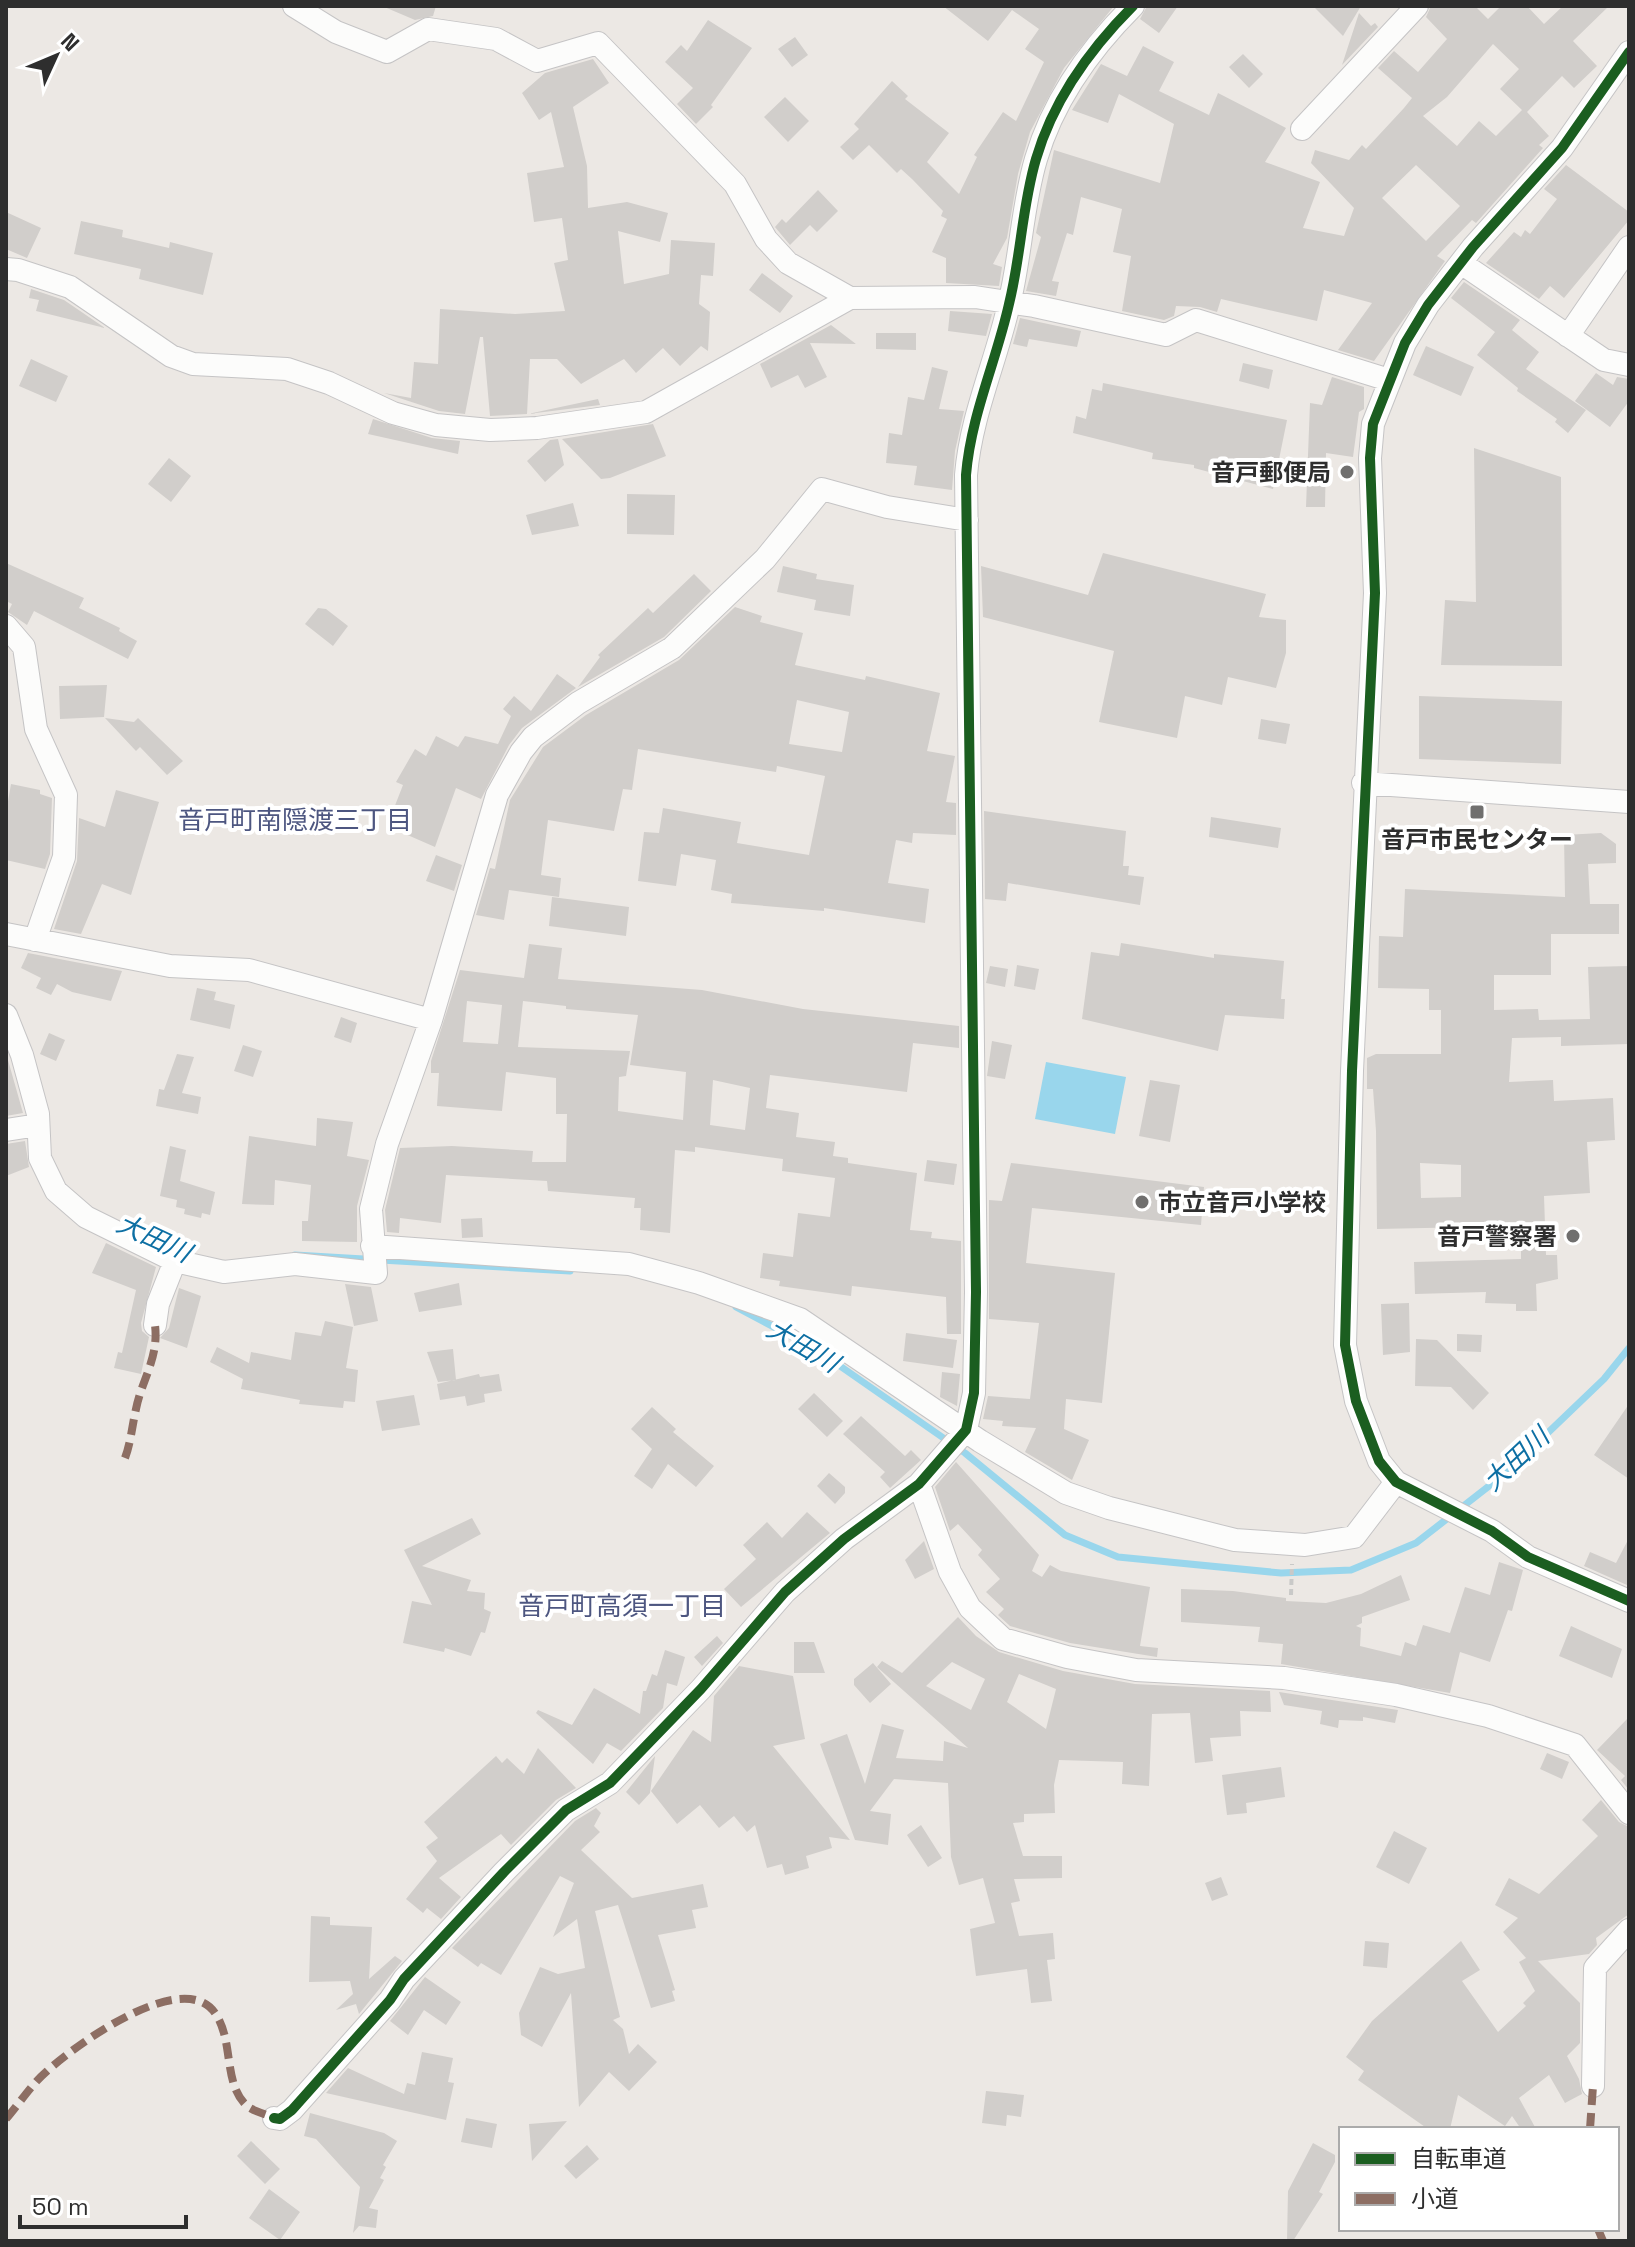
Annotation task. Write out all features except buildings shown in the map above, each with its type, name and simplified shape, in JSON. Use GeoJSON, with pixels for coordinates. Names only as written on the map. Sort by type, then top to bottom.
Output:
{"type":"FeatureCollection","features":[{"type":"Feature","properties":{"kind":"street"},"geometry":{"type":"LineString","coordinates":[[294,6],[336,32],[387,52],[428,29],[496,39],[537,61],[598,43],[735,184],[766,239],[788,263],[850,298]]}},
{"type":"Feature","properties":{"kind":"street"},"geometry":{"type":"LineString","coordinates":[[274,2118],[280,2119],[292,2110],[380,2012],[404,1979],[566,1810],[610,1783],[701,1689],[785,1592],[844,1539],[919,1484],[966,1430],[974,1393],[976,1292],[967,520],[970,434],[1009,305],[1036,159],[1070,87],[1100,40],[1133,6]]}},
{"type":"Feature","properties":{"kind":"street"},"geometry":{"type":"LineString","coordinates":[[1302,129],[1417,6]]}},
{"type":"Feature","properties":{"kind":"street"},"geometry":{"type":"LineString","coordinates":[[1629,52],[1562,148],[1461,263],[1405,343],[1373,424],[1370,458],[1375,593],[1363,783],[1345,1345],[1356,1401],[1379,1461],[1396,1482],[1492,1531],[1528,1557],[1629,1601]]}},
{"type":"Feature","properties":{"kind":"street"},"geometry":{"type":"LineString","coordinates":[[1568,336],[1629,247]]}},
{"type":"Feature","properties":{"kind":"street"},"geometry":{"type":"LineString","coordinates":[[1461,263],[1604,360],[1629,365]]}},
{"type":"Feature","properties":{"kind":"street"},"geometry":{"type":"LineString","coordinates":[[6,269],[70,287],[171,356],[193,364],[287,369],[329,383],[393,413],[436,425],[490,430],[537,428],[646,412],[850,298],[975,297],[1009,305],[1034,306],[1166,335],[1196,320],[1389,380]]}},
{"type":"Feature","properties":{"kind":"street"},"geometry":{"type":"LineString","coordinates":[[6,1015],[22,1055],[38,1114],[40,1158],[56,1191],[86,1217],[175,1261],[224,1272],[295,1264],[376,1273],[371,1209],[382,1163],[431,1020],[497,795],[521,752],[533,737],[578,703],[672,648],[765,559],[822,489],[887,507],[967,520]]}},
{"type":"Feature","properties":{"kind":"street"},"geometry":{"type":"LineString","coordinates":[[6,626],[24,647],[36,729],[66,795],[64,857],[35,940]]}},
{"type":"Feature","properties":{"kind":"street"},"geometry":{"type":"LineString","coordinates":[[1363,783],[1629,802]]}},
{"type":"Feature","properties":{"kind":"street"},"geometry":{"type":"LineString","coordinates":[[6,934],[170,966],[249,970],[431,1020]]}},
{"type":"Feature","properties":{"kind":"street"},"geometry":{"type":"LineString","coordinates":[[6,1130],[38,1125]]}},
{"type":"Feature","properties":{"kind":"street"},"geometry":{"type":"LineString","coordinates":[[372,1246],[629,1264],[699,1283],[800,1319],[1066,1493],[1235,1540],[1292,1545],[1354,1537],[1396,1482]]}},
{"type":"Feature","properties":{"kind":"street"},"geometry":{"type":"LineString","coordinates":[[155,1325],[158,1304],[175,1261]]}},
{"type":"Feature","properties":{"kind":"street"},"geometry":{"type":"LineString","coordinates":[[919,1484],[950,1572],[970,1608],[1003,1639],[1067,1657],[1136,1670],[1284,1678],[1396,1695],[1488,1716],[1575,1745],[1629,1813]]}},
{"type":"Feature","properties":{"kind":"street"},"geometry":{"type":"LineString","coordinates":[[1593,2086],[1595,1968],[1629,1930]]}},
{"type":"Feature","properties":{"kind":"path"},"geometry":{"type":"LineString","coordinates":[[1291,1595],[1292,1545]]}},
{"type":"Feature","properties":{"kind":"water"},"geometry":{"type":"Polygon","coordinates":[[[1046,1062],[1126,1077],[1115,1134],[1035,1119],[1046,1062]]]}},
{"type":"Feature","properties":{"kind":"waterway","name":"大田川"},"geometry":{"type":"LineString","coordinates":[[295,1255],[570,1271]]}},
{"type":"Feature","properties":{"kind":"waterway","name":"大田川"},"geometry":{"type":"LineString","coordinates":[[736,1307],[817,1350],[965,1453],[1065,1535],[1118,1557],[1281,1573],[1351,1570],[1416,1543],[1507,1472],[1604,1379],[1629,1348]]}},
{"type":"Feature","properties":{"kind":"marked path"},"geometry":{"type":"LineString","coordinates":[[125,1458],[155,1348],[155,1325]]}},
{"type":"Feature","properties":{"kind":"marked path"},"geometry":{"type":"LineString","coordinates":[[6,2119],[41,2077],[80,2045],[129,2015],[155,2004],[179,1999],[200,2001],[215,2013],[225,2036],[231,2073],[239,2096],[255,2111],[274,2118]]}},
{"type":"Feature","properties":{"kind":"marked path"},"geometry":{"type":"LineString","coordinates":[[1590,2127],[1593,2086]]}},
{"type":"Feature","properties":{"kind":"marked path"},"geometry":{"type":"LineString","coordinates":[[1599,2231],[1603,2241]]}},
{"type":"Feature","properties":{"kind":"cycle path"},"geometry":{"type":"LineString","coordinates":[[274,2118],[280,2119],[292,2110],[390,2000],[404,1979],[566,1810],[610,1783],[701,1689],[785,1592],[844,1539],[919,1484],[966,1430],[974,1393],[976,1292],[966,475],[978,410],[1004,326],[1028,195],[1043,137],[1075,76],[1133,6]]}},
{"type":"Feature","properties":{"kind":"cycle path"},"geometry":{"type":"LineString","coordinates":[[1629,52],[1562,148],[1473,247],[1428,305],[1405,343],[1373,424],[1370,458],[1375,593],[1352,1071],[1345,1345],[1356,1401],[1379,1461],[1396,1482],[1492,1531],[1528,1557],[1629,1601]]}},
{"type":"Feature","properties":{"kind":"place","name":"音戸郵便局"},"geometry":{"type":"Point","coordinates":[1347,472]}},
{"type":"Feature","properties":{"kind":"place","name":"音戸市民センター"},"geometry":{"type":"Point","coordinates":[1477,812]}},
{"type":"Feature","properties":{"kind":"place","name":"市立音戸小学校"},"geometry":{"type":"Point","coordinates":[1142,1202]}},
{"type":"Feature","properties":{"kind":"place","name":"音戸警察署"},"geometry":{"type":"Point","coordinates":[1573,1236]}},
{"type":"Feature","properties":{"kind":"district","name":"音戸町南隠渡三丁目"},"geometry":{"type":"Point","coordinates":[295,820]}},
{"type":"Feature","properties":{"kind":"district","name":"音戸町高須一丁目"},"geometry":{"type":"Point","coordinates":[622,1606]}}]}
